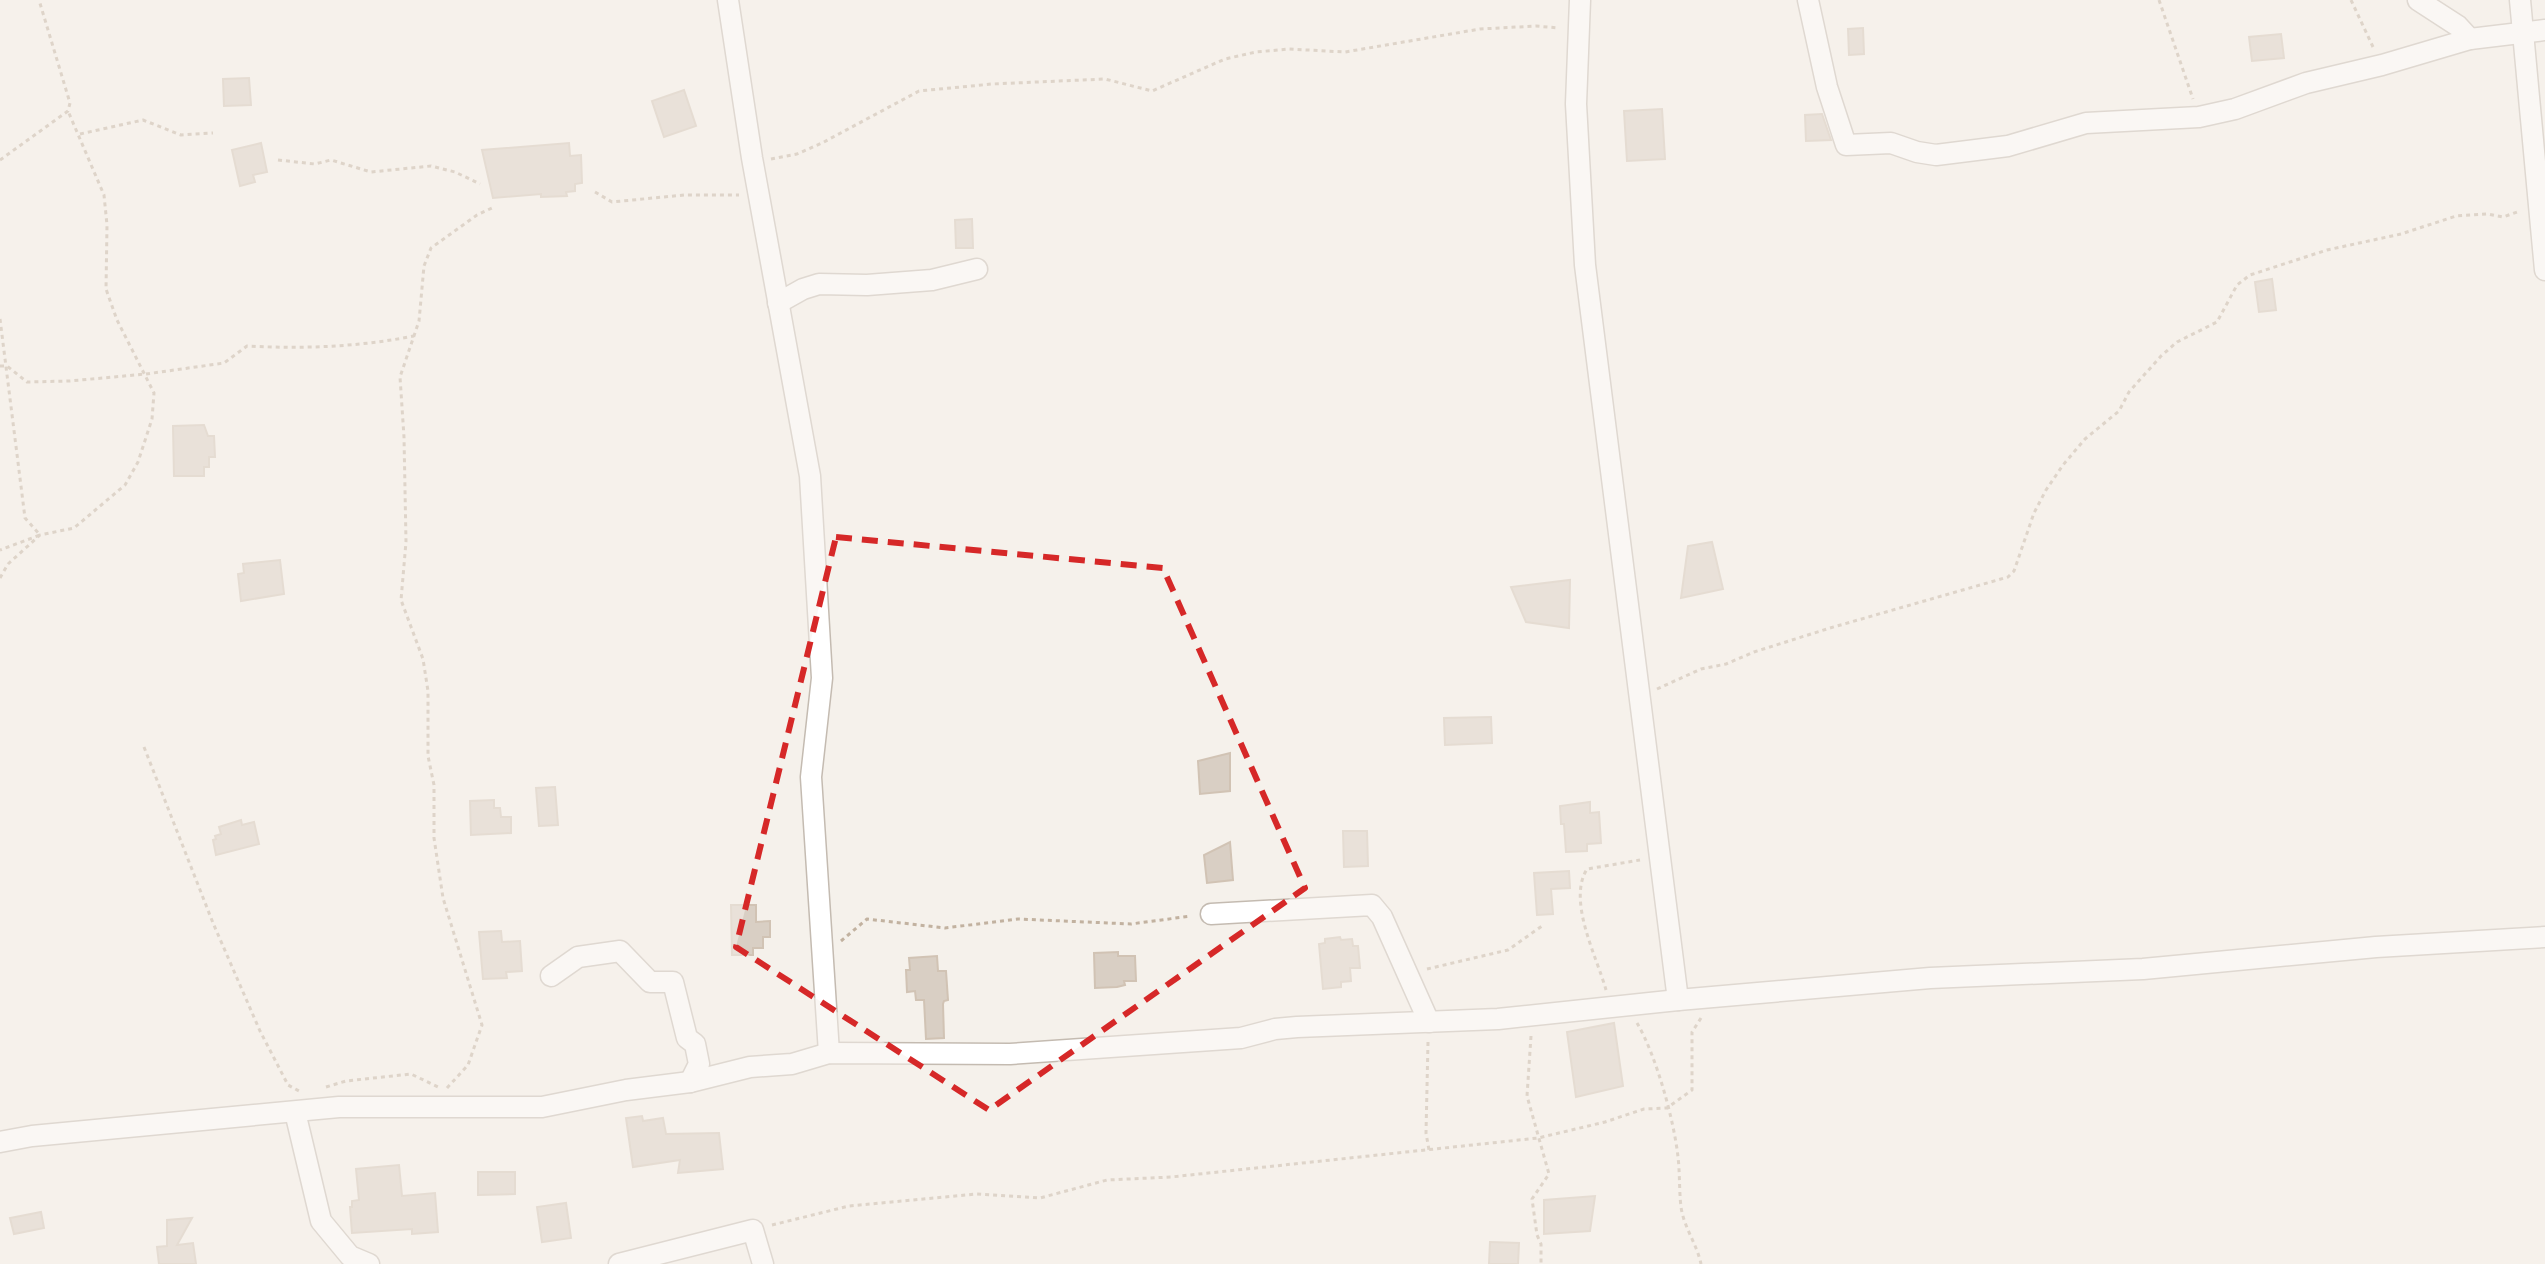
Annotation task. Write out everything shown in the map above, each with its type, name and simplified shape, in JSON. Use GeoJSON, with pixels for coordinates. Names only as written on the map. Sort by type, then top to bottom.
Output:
{"type":"FeatureCollection","features":[{"type":"Feature","properties":{"kind":"street"},"geometry":{"type":"LineString","coordinates":[[728,0],[752,158],[810,476],[822,678],[811,777],[829,1053]]}},
{"type":"Feature","properties":{"kind":"street"},"geometry":{"type":"LineString","coordinates":[[1580,0],[1576,104],[1585,265],[1678,1000]]}},
{"type":"Feature","properties":{"kind":"street"},"geometry":{"type":"LineString","coordinates":[[1808,0],[1827,87],[1846,145],[1891,143],[1936,155],[2008,146],[2086,123],[2199,117],[2235,109],[2306,83],[2470,39],[2545,30]]}},
{"type":"Feature","properties":{"kind":"street"},"geometry":{"type":"LineString","coordinates":[[2418,0],[2458,26],[2470,39]]}},
{"type":"Feature","properties":{"kind":"street"},"geometry":{"type":"LineString","coordinates":[[2520,0],[2545,270]]}},
{"type":"Feature","properties":{"kind":"street"},"geometry":{"type":"LineString","coordinates":[[778,303],[819,284],[867,285],[932,280],[977,269]]}},
{"type":"Feature","properties":{"kind":"street"},"geometry":{"type":"LineString","coordinates":[[1211,914],[1372,905],[1382,917],[1429,1022]]}},
{"type":"Feature","properties":{"kind":"street"},"geometry":{"type":"LineString","coordinates":[[0,1142],[32,1136],[339,1107],[542,1107],[626,1090],[690,1082],[750,1067],[792,1064],[829,1053],[1010,1054],[1241,1038],[1297,1027],[1529,1016],[1930,978],[2143,969],[2376,947],[2545,937]]}},
{"type":"Feature","properties":{"kind":"street"},"geometry":{"type":"LineString","coordinates":[[551,976],[578,957],[620,951],[650,982],[673,982],[687,1038],[695,1044],[699,1064],[690,1082]]}},
{"type":"Feature","properties":{"kind":"street"},"geometry":{"type":"LineString","coordinates":[[295,1112],[321,1221],[350,1256],[369,1264]]}},
{"type":"Feature","properties":{"kind":"street"},"geometry":{"type":"LineString","coordinates":[[619,1264],[753,1230],[763,1264]]}},
{"type":"Feature","properties":{"kind":"path"},"geometry":{"type":"LineString","coordinates":[[0,160],[68,111],[70,103],[39,0]]}},
{"type":"Feature","properties":{"kind":"path"},"geometry":{"type":"LineString","coordinates":[[2159,0],[2199,117]]}},
{"type":"Feature","properties":{"kind":"path"},"geometry":{"type":"LineString","coordinates":[[2351,0],[2382,65]]}},
{"type":"Feature","properties":{"kind":"path"},"geometry":{"type":"LineString","coordinates":[[752,158],[771,159],[797,154],[850,130],[919,91],[1105,79],[1152,91],[1225,59],[1256,52],[1289,49],[1345,52],[1480,29],[1536,26],[1579,29]]}},
{"type":"Feature","properties":{"kind":"path"},"geometry":{"type":"LineString","coordinates":[[0,550],[40,535],[74,528],[125,485],[138,462],[152,419],[154,393],[117,320],[106,289],[104,195],[68,111]]}},
{"type":"Feature","properties":{"kind":"path"},"geometry":{"type":"LineString","coordinates":[[80,134],[143,120],[181,135],[213,133]]}},
{"type":"Feature","properties":{"kind":"path"},"geometry":{"type":"LineString","coordinates":[[278,160],[315,164],[331,160],[371,172],[431,166],[455,172],[480,184]]}},
{"type":"Feature","properties":{"kind":"path"},"geometry":{"type":"LineString","coordinates":[[595,192],[612,202],[684,195],[759,195]]}},
{"type":"Feature","properties":{"kind":"path"},"geometry":{"type":"LineString","coordinates":[[1640,698],[1701,669],[2008,577],[2014,571],[2034,513],[2063,465],[2085,439],[2119,411],[2129,392],[2161,356],[2177,342],[2217,322],[2237,285],[2250,275],[2327,250],[2401,234],[2456,216],[2487,214],[2503,217],[2539,204]]}},
{"type":"Feature","properties":{"kind":"path"},"geometry":{"type":"LineString","coordinates":[[316,1090],[346,1081],[411,1074],[445,1090],[468,1065],[482,1025],[443,898],[434,838],[434,785],[428,756],[428,691],[423,659],[401,600],[406,542],[400,377],[419,321],[424,266],[431,248],[477,215],[494,207]]}},
{"type":"Feature","properties":{"kind":"path"},"geometry":{"type":"LineString","coordinates":[[0,319],[25,518],[40,535]]}},
{"type":"Feature","properties":{"kind":"path"},"geometry":{"type":"LineString","coordinates":[[0,366],[7,366],[27,382],[146,374],[224,363],[247,346],[292,349],[368,345],[414,336]]}},
{"type":"Feature","properties":{"kind":"path"},"geometry":{"type":"LineString","coordinates":[[0,578],[8,564],[40,535]]}},
{"type":"Feature","properties":{"kind":"path"},"geometry":{"type":"LineString","coordinates":[[144,747],[213,923],[260,1031],[288,1085],[300,1092],[308,1091]]}},
{"type":"Feature","properties":{"kind":"path"},"geometry":{"type":"LineString","coordinates":[[1660,856],[1587,869],[1582,878],[1580,899],[1584,923],[1619,1006],[1643,1034],[1657,1069],[1678,1157],[1681,1208],[1687,1232],[1699,1253],[1701,1264]]}},
{"type":"Feature","properties":{"kind":"path"},"geometry":{"type":"LineString","coordinates":[[823,957],[867,919],[945,928],[1018,919],[1131,924],[1211,914]]}},
{"type":"Feature","properties":{"kind":"path"},"geometry":{"type":"LineString","coordinates":[[1407,973],[1508,950],[1542,926]]}},
{"type":"Feature","properties":{"kind":"path"},"geometry":{"type":"LineString","coordinates":[[753,1230],[849,1206],[977,1194],[1040,1198],[1107,1180],[1171,1177],[1538,1138],[1644,1109],[1667,1108],[1692,1090],[1692,1032],[1713,997]]}},
{"type":"Feature","properties":{"kind":"path"},"geometry":{"type":"LineString","coordinates":[[1529,1016],[1532,1044],[1527,1096],[1549,1174],[1532,1199],[1541,1244],[1541,1264]]}},
{"type":"Feature","properties":{"kind":"path"},"geometry":{"type":"LineString","coordinates":[[1429,1022],[1426,1133],[1429,1151]]}},
{"type":"Feature","properties":{"kind":"highlighted area"},"geometry":{"type":"Polygon","coordinates":[[[836,537],[1163,568],[1305,888],[989,1110],[736,947],[836,537]]]}},
{"type":"Feature","properties":{"kind":"building"},"geometry":{"type":"Polygon","coordinates":[[[1863,28],[1864,54],[1849,55],[1848,29],[1863,28]]]}},
{"type":"Feature","properties":{"kind":"building"},"geometry":{"type":"Polygon","coordinates":[[[2281,34],[2284,58],[2252,61],[2249,37],[2281,34]]]}},
{"type":"Feature","properties":{"kind":"building"},"geometry":{"type":"Polygon","coordinates":[[[249,78],[251,105],[224,106],[223,79],[249,78]]]}},
{"type":"Feature","properties":{"kind":"building"},"geometry":{"type":"Polygon","coordinates":[[[684,90],[696,126],[664,137],[652,101],[684,90]]]}},
{"type":"Feature","properties":{"kind":"building"},"geometry":{"type":"Polygon","coordinates":[[[1662,109],[1665,159],[1627,161],[1624,111],[1662,109]]]}},
{"type":"Feature","properties":{"kind":"building"},"geometry":{"type":"Polygon","coordinates":[[[1822,114],[1831,140],[1806,141],[1805,115],[1822,114]]]}},
{"type":"Feature","properties":{"kind":"building"},"geometry":{"type":"Polygon","coordinates":[[[261,143],[267,172],[253,175],[255,182],[240,186],[232,150],[261,143]]]}},
{"type":"Feature","properties":{"kind":"building"},"geometry":{"type":"Polygon","coordinates":[[[569,143],[570,156],[581,155],[582,183],[575,184],[575,191],[566,192],[567,196],[541,197],[541,194],[493,198],[482,150],[569,143]]]}},
{"type":"Feature","properties":{"kind":"building"},"geometry":{"type":"Polygon","coordinates":[[[972,219],[973,248],[956,248],[955,220],[972,219]]]}},
{"type":"Feature","properties":{"kind":"building"},"geometry":{"type":"Polygon","coordinates":[[[2272,279],[2276,310],[2259,312],[2255,282],[2272,279]]]}},
{"type":"Feature","properties":{"kind":"building"},"geometry":{"type":"Polygon","coordinates":[[[204,425],[208,436],[214,436],[215,457],[209,457],[209,467],[204,467],[204,476],[174,476],[173,426],[204,425]]]}},
{"type":"Feature","properties":{"kind":"building"},"geometry":{"type":"Polygon","coordinates":[[[1712,542],[1723,589],[1681,598],[1688,546],[1712,542]]]}},
{"type":"Feature","properties":{"kind":"building"},"geometry":{"type":"Polygon","coordinates":[[[280,560],[284,594],[241,601],[238,574],[244,573],[243,564],[280,560]]]}},
{"type":"Feature","properties":{"kind":"building"},"geometry":{"type":"Polygon","coordinates":[[[1570,580],[1569,628],[1526,622],[1511,587],[1570,580]]]}},
{"type":"Feature","properties":{"kind":"building"},"geometry":{"type":"Polygon","coordinates":[[[1491,717],[1492,743],[1445,745],[1444,718],[1491,717]]]}},
{"type":"Feature","properties":{"kind":"building"},"geometry":{"type":"Polygon","coordinates":[[[1230,753],[1230,791],[1200,794],[1198,761],[1230,753]]]}},
{"type":"Feature","properties":{"kind":"building"},"geometry":{"type":"Polygon","coordinates":[[[555,787],[558,825],[539,826],[536,788],[555,787]]]}},
{"type":"Feature","properties":{"kind":"building"},"geometry":{"type":"Polygon","coordinates":[[[494,800],[494,808],[500,808],[501,817],[511,817],[511,833],[471,835],[470,801],[494,800]]]}},
{"type":"Feature","properties":{"kind":"building"},"geometry":{"type":"Polygon","coordinates":[[[1590,802],[1590,813],[1599,812],[1601,843],[1587,844],[1587,851],[1566,852],[1560,806],[1590,802]]]}},
{"type":"Feature","properties":{"kind":"building"},"geometry":{"type":"Polygon","coordinates":[[[241,820],[242,825],[254,822],[259,844],[216,855],[213,840],[221,834],[219,827],[241,820]]]}},
{"type":"Feature","properties":{"kind":"building"},"geometry":{"type":"Polygon","coordinates":[[[1343,831],[1367,831],[1368,866],[1344,867],[1343,831]]]}},
{"type":"Feature","properties":{"kind":"building"},"geometry":{"type":"Polygon","coordinates":[[[1230,842],[1233,880],[1207,883],[1204,855],[1230,842]]]}},
{"type":"Feature","properties":{"kind":"building"},"geometry":{"type":"Polygon","coordinates":[[[1569,871],[1570,888],[1551,889],[1553,914],[1537,915],[1534,873],[1569,871]]]}},
{"type":"Feature","properties":{"kind":"building"},"geometry":{"type":"Polygon","coordinates":[[[731,905],[756,905],[756,922],[770,921],[770,937],[763,937],[763,948],[753,948],[753,955],[732,955],[731,905]]]}},
{"type":"Feature","properties":{"kind":"building"},"geometry":{"type":"Polygon","coordinates":[[[501,931],[502,942],[520,941],[522,971],[506,972],[507,978],[483,979],[479,932],[501,931]]]}},
{"type":"Feature","properties":{"kind":"building"},"geometry":{"type":"Polygon","coordinates":[[[1340,937],[1341,940],[1352,939],[1353,946],[1358,946],[1360,968],[1350,968],[1351,981],[1341,982],[1341,987],[1323,989],[1319,944],[1325,943],[1325,939],[1340,937]]]}},
{"type":"Feature","properties":{"kind":"building"},"geometry":{"type":"Polygon","coordinates":[[[1118,952],[1118,956],[1135,956],[1136,981],[1124,981],[1125,985],[1117,987],[1095,988],[1094,953],[1118,952]]]}},
{"type":"Feature","properties":{"kind":"building"},"geometry":{"type":"Polygon","coordinates":[[[937,956],[938,971],[946,971],[948,1000],[943,1004],[944,1038],[926,1039],[924,1000],[916,1000],[915,991],[907,992],[906,970],[910,970],[909,958],[937,956]]]}},
{"type":"Feature","properties":{"kind":"building"},"geometry":{"type":"Polygon","coordinates":[[[1614,1023],[1623,1086],[1576,1097],[1567,1032],[1614,1023]]]}},
{"type":"Feature","properties":{"kind":"building"},"geometry":{"type":"Polygon","coordinates":[[[642,1116],[643,1121],[663,1118],[666,1134],[719,1133],[723,1169],[678,1173],[680,1160],[633,1167],[626,1118],[642,1116]]]}},
{"type":"Feature","properties":{"kind":"building"},"geometry":{"type":"Polygon","coordinates":[[[399,1165],[402,1196],[435,1193],[438,1232],[412,1234],[412,1229],[352,1233],[350,1207],[352,1201],[359,1200],[356,1169],[399,1165]]]}},
{"type":"Feature","properties":{"kind":"building"},"geometry":{"type":"Polygon","coordinates":[[[478,1172],[515,1172],[515,1194],[478,1195],[478,1172]]]}},
{"type":"Feature","properties":{"kind":"building"},"geometry":{"type":"Polygon","coordinates":[[[1595,1196],[1590,1231],[1544,1234],[1544,1200],[1595,1196]]]}},
{"type":"Feature","properties":{"kind":"building"},"geometry":{"type":"Polygon","coordinates":[[[566,1203],[571,1238],[542,1242],[537,1207],[566,1203]]]}},
{"type":"Feature","properties":{"kind":"building"},"geometry":{"type":"Polygon","coordinates":[[[41,1212],[44,1228],[14,1234],[10,1218],[41,1212]]]}},
{"type":"Feature","properties":{"kind":"building"},"geometry":{"type":"Polygon","coordinates":[[[192,1218],[177,1245],[193,1243],[196,1264],[159,1264],[157,1247],[167,1246],[167,1220],[192,1218]]]}},
{"type":"Feature","properties":{"kind":"building"},"geometry":{"type":"Polygon","coordinates":[[[1490,1242],[1519,1243],[1518,1264],[1489,1264],[1490,1242]]]}}]}
